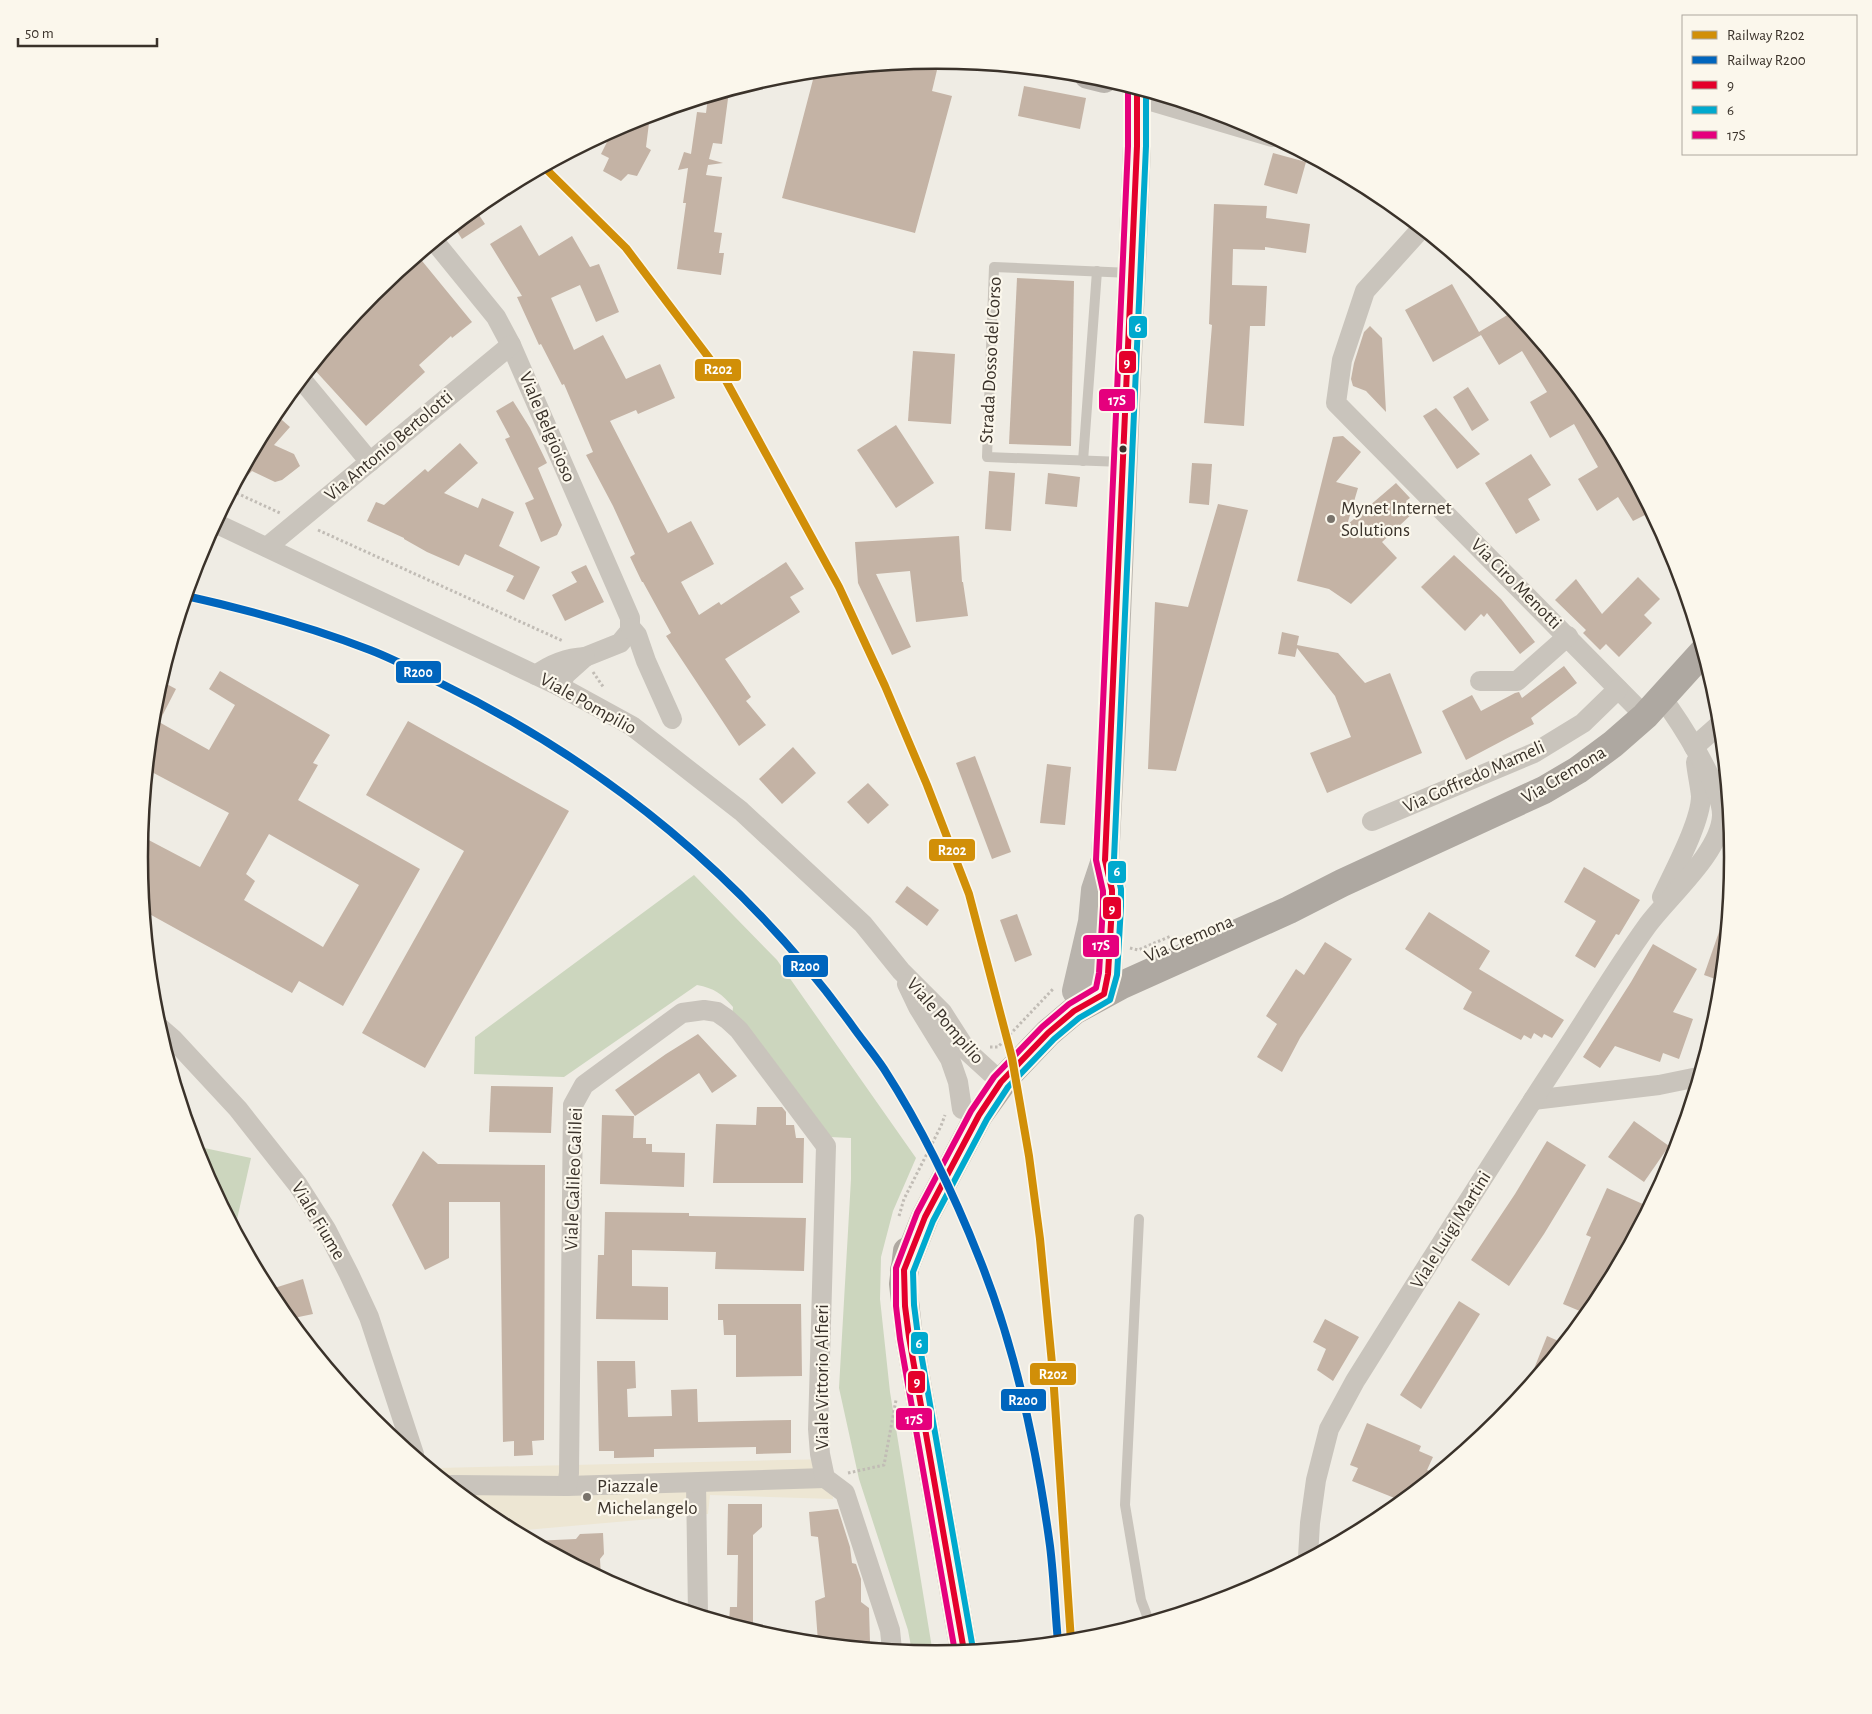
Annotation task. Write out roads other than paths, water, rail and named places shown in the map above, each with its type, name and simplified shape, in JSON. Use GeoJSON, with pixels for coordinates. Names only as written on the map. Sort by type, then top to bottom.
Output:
{"type":"FeatureCollection","features":[{"type":"Feature","properties":{"kind":"main road"},"geometry":{"type":"LineString","coordinates":[[1076,991],[1092,922],[1095,890],[1105,860],[1132,273],[1137,95]]}},
{"type":"Feature","properties":{"kind":"main road","name":"Via Cremona"},"geometry":{"type":"LineString","coordinates":[[1054,1008],[1074,1011],[1111,984],[1172,948],[1285,900],[1342,883],[1544,790],[1596,758],[1654,707],[1698,658]]}},
{"type":"Feature","properties":{"kind":"main road"},"geometry":{"type":"LineString","coordinates":[[1105,860],[1112,890],[1111,984]]}},
{"type":"Feature","properties":{"kind":"main road","name":"Via Cremona"},"geometry":{"type":"LineString","coordinates":[[963,1644],[905,1306],[904,1270],[914,1209],[962,1109],[1054,1008],[1076,991],[1111,984],[1137,955],[1172,948]]}},
{"type":"Feature","properties":{"kind":"main road","name":"Via Cremona"},"geometry":{"type":"LineString","coordinates":[[947,1142],[979,1115],[1000,1066]]}},
{"type":"Feature","properties":{"kind":"street","name":"Via Ciro Menotti"},"geometry":{"type":"LineString","coordinates":[[1417,233],[1365,291],[1342,360],[1336,402],[1618,689],[1654,707]]}},
{"type":"Feature","properties":{"kind":"street","name":"Viale Belgioioso"},"geometry":{"type":"LineString","coordinates":[[438,246],[496,317],[511,344],[630,618],[625,635],[638,636],[646,661],[672,719]]}},
{"type":"Feature","properties":{"kind":"street","name":"Via Antonio Bertolotti"},"geometry":{"type":"LineString","coordinates":[[267,547],[511,344]]}},
{"type":"Feature","properties":{"kind":"street"},"geometry":{"type":"LineString","coordinates":[[306,384],[370,462]]}},
{"type":"Feature","properties":{"kind":"street","name":"Viale Pompilio"},"geometry":{"type":"LineString","coordinates":[[221,526],[559,686],[632,726],[741,811],[863,924],[901,971],[942,1012],[967,1051],[1000,1066]]}},
{"type":"Feature","properties":{"kind":"street"},"geometry":{"type":"LineString","coordinates":[[559,686],[566,674],[585,657],[625,635]]}},
{"type":"Feature","properties":{"kind":"street"},"geometry":{"type":"LineString","coordinates":[[1480,682],[1517,681],[1568,636]]}},
{"type":"Feature","properties":{"kind":"street"},"geometry":{"type":"LineString","coordinates":[[536,675],[550,666],[572,658],[585,657]]}},
{"type":"Feature","properties":{"kind":"street","name":"Via Goffredo Mameli"},"geometry":{"type":"LineString","coordinates":[[1372,821],[1534,754],[1583,723],[1618,689]]}},
{"type":"Feature","properties":{"kind":"street","name":"Viale Luigi Martini"},"geometry":{"type":"LineString","coordinates":[[1648,924],[1707,855],[1720,826],[1722,816],[1718,794],[1674,713],[1654,707]]}},
{"type":"Feature","properties":{"kind":"street"},"geometry":{"type":"LineString","coordinates":[[1694,747],[1714,730]]}},
{"type":"Feature","properties":{"kind":"street","name":"Viale Luigi Martini"},"geometry":{"type":"LineString","coordinates":[[1308,1552],[1316,1480],[1329,1429],[1355,1381],[1533,1100],[1648,924],[1676,867],[1696,816],[1701,797],[1694,747]]}},
{"type":"Feature","properties":{"kind":"street"},"geometry":{"type":"LineString","coordinates":[[1718,794],[1723,807]]}},
{"type":"Feature","properties":{"kind":"street","name":"Viale Pompilio"},"geometry":{"type":"LineString","coordinates":[[901,971],[918,1007],[950,1059],[958,1082],[962,1109]]}},
{"type":"Feature","properties":{"kind":"street","name":"Viale Galileo Galilei"},"geometry":{"type":"LineString","coordinates":[[567,1486],[569,1473],[573,1105],[584,1084],[682,1013],[704,1010],[717,1012],[739,1030],[826,1146]]}},
{"type":"Feature","properties":{"kind":"street","name":"Viale Fiume"},"geometry":{"type":"LineString","coordinates":[[169,1037],[238,1109],[298,1185],[326,1229],[369,1317],[411,1445]]}},
{"type":"Feature","properties":{"kind":"street"},"geometry":{"type":"LineString","coordinates":[[1533,1100],[1659,1085],[1692,1078]]}},
{"type":"Feature","properties":{"kind":"street","name":"Viale Vittorio Alfieri"},"geometry":{"type":"LineString","coordinates":[[826,1146],[818,1429],[820,1454],[824,1478],[845,1493],[890,1630],[891,1644]]}},
{"type":"Feature","properties":{"kind":"street"},"geometry":{"type":"LineString","coordinates":[[460,1485],[567,1486],[824,1478]]}},
{"type":"Feature","properties":{"kind":"street"},"geometry":{"type":"LineString","coordinates":[[696,1483],[698,1608]]}},
{"type":"Feature","properties":{"kind":"lane","name":"Strada Dosso del Corso"},"geometry":{"type":"LineString","coordinates":[[1124,462],[987,457],[994,267],[1132,273]]}},
{"type":"Feature","properties":{"kind":"lane"},"geometry":{"type":"LineString","coordinates":[[1083,461],[1097,271]]}},
{"type":"Feature","properties":{"kind":"lane"},"geometry":{"type":"LineString","coordinates":[[1139,1219],[1125,1505],[1141,1600],[1147,1616]]}},
{"type":"Feature","properties":{"kind":"rail line","name":"R202"},"geometry":{"type":"LineString","coordinates":[[548,171],[626,248],[725,379],[839,587],[885,686],[927,785],[969,894],[1012,1058],[1029,1156],[1040,1239],[1053,1374],[1070,1633]]}},
{"type":"Feature","properties":{"kind":"rail line","name":"R200"},"geometry":{"type":"LineString","coordinates":[[192,597],[280,620],[370,650],[417,671],[504,717],[562,752],[617,790],[670,831],[720,875],[812,973],[880,1063],[911,1114],[959,1211],[993,1294],[1015,1365],[1039,1473],[1053,1570],[1058,1636]]}},
{"type":"Feature","properties":{"kind":"place","name":"Mynet Internet Solutions"},"geometry":{"type":"Point","coordinates":[1331,519]}},
{"type":"Feature","properties":{"kind":"place","name":"Piazzale Michelangelo"},"geometry":{"type":"Point","coordinates":[587,1497]}}]}
